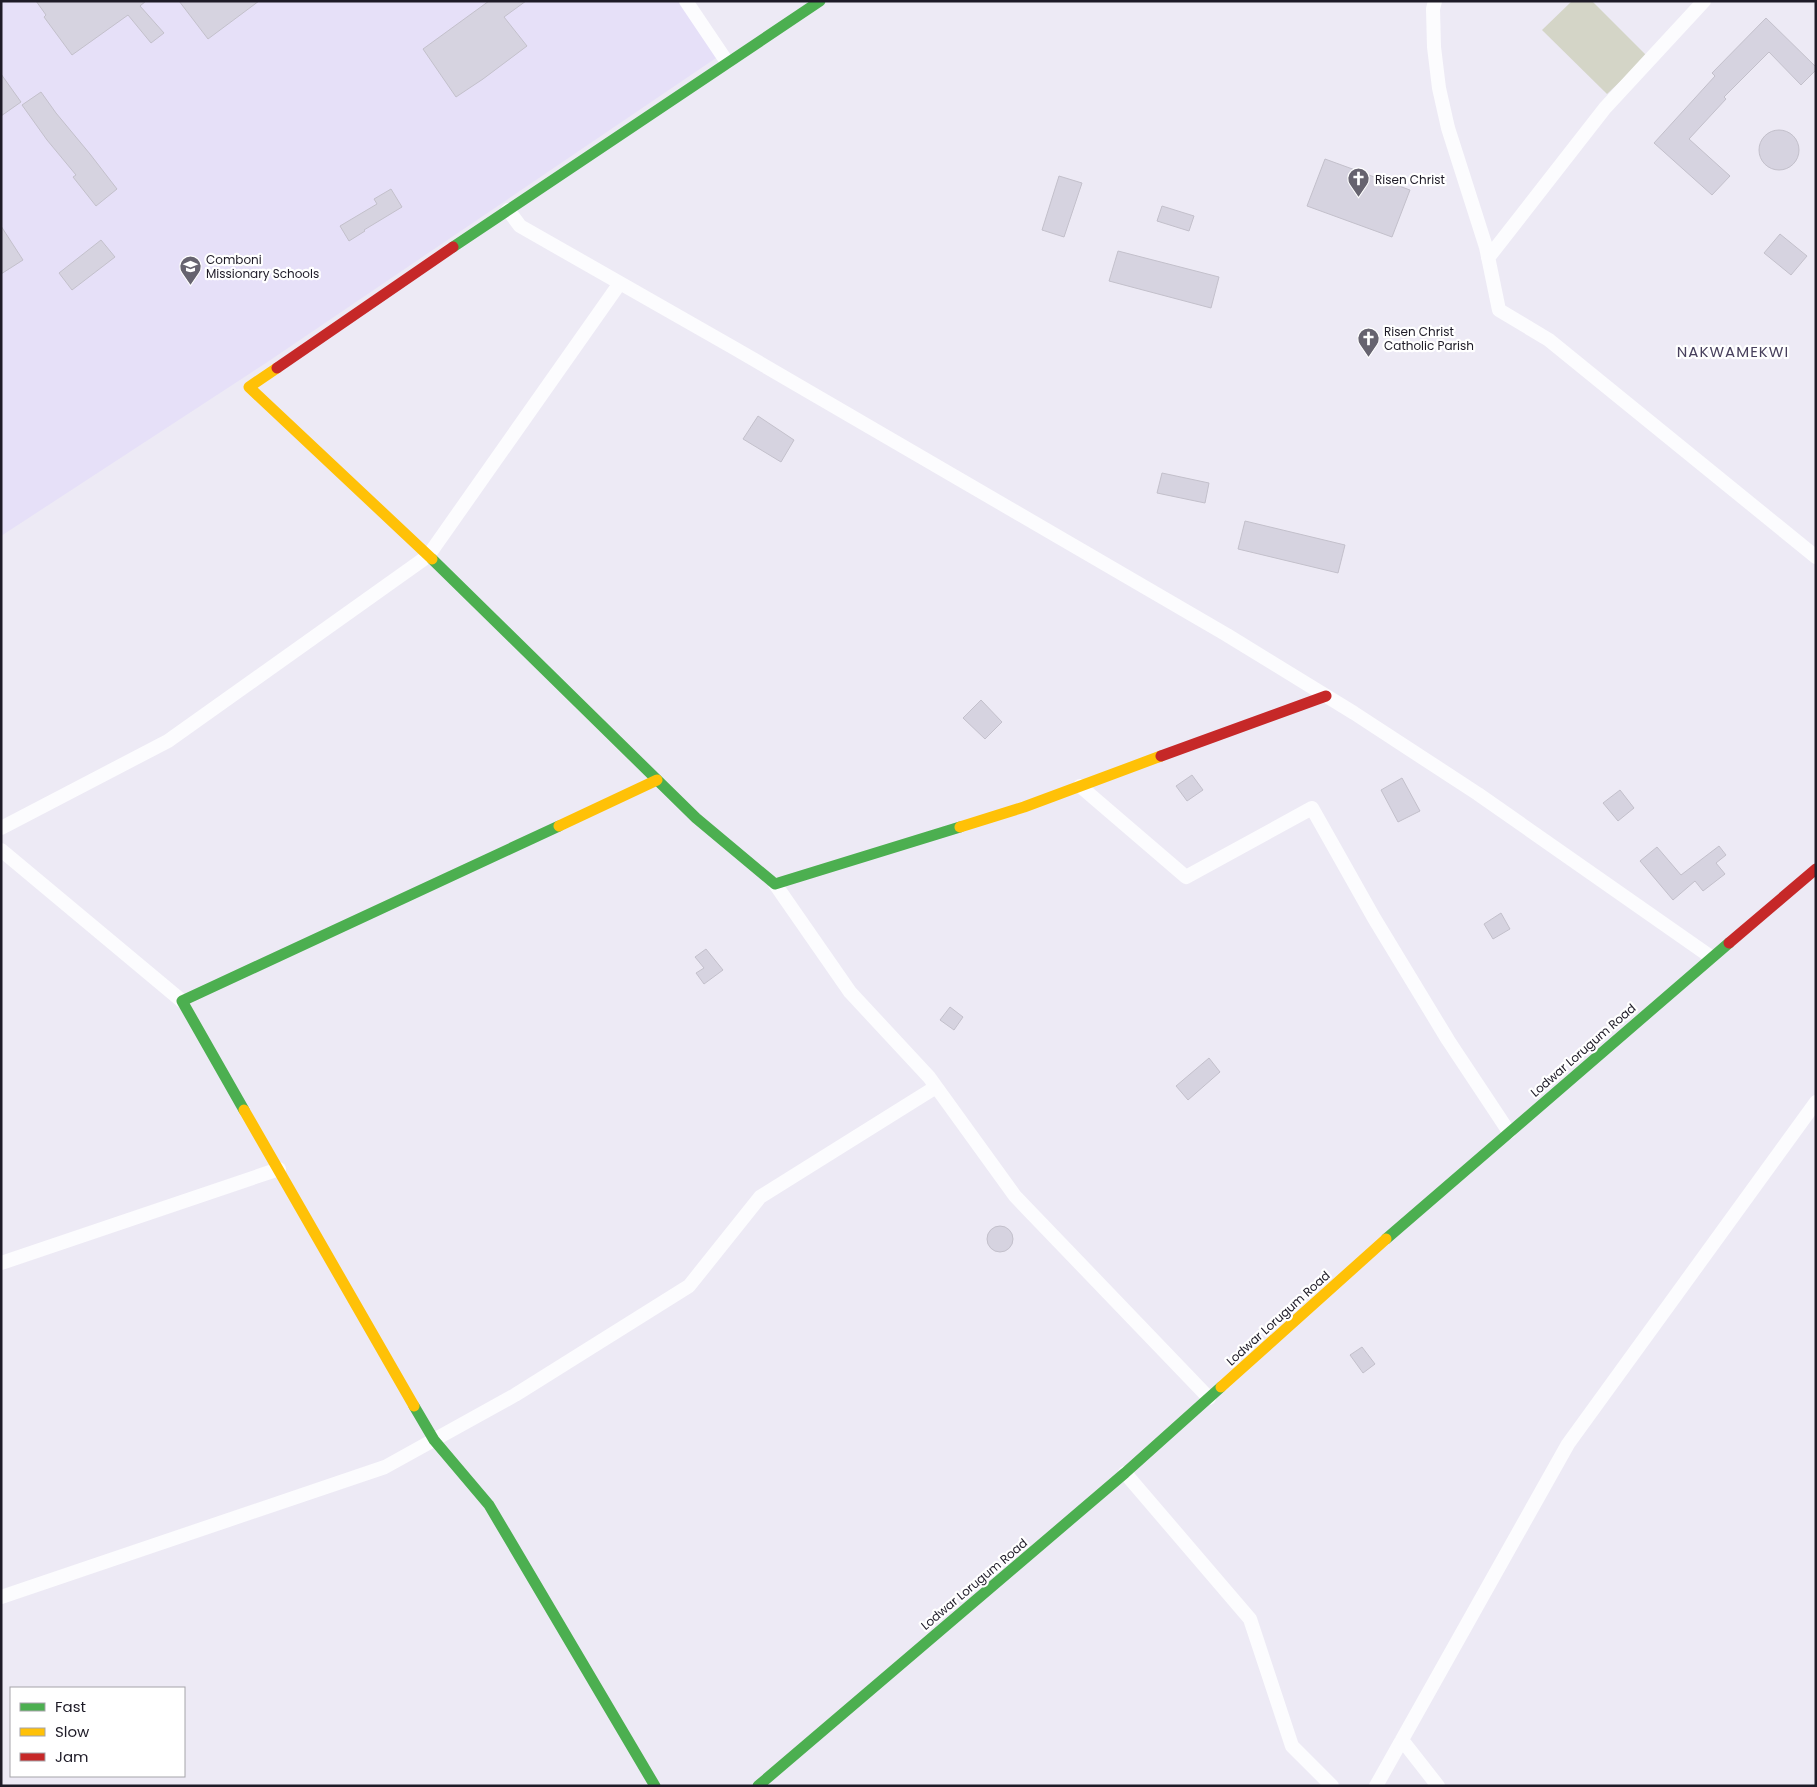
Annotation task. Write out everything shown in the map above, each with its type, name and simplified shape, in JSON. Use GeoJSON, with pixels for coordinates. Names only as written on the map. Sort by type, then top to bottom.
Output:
{"type":"FeatureCollection","features":[{"type":"Feature","properties":{"kind":"street"},"geometry":{"type":"LineString","coordinates":[[686,1],[727,62]]}},
{"type":"Feature","properties":{"kind":"street"},"geometry":{"type":"LineString","coordinates":[[820,1],[508,210],[249,388],[428,556],[696,818],[775,884],[850,992],[936,1087],[1015,1196],[1209,1398]]}},
{"type":"Feature","properties":{"kind":"street"},"geometry":{"type":"LineString","coordinates":[[1435,1],[1433,9],[1434,47],[1439,88],[1448,128],[1488,258],[1499,310],[1549,340],[1816,557]]}},
{"type":"Feature","properties":{"kind":"street"},"geometry":{"type":"LineString","coordinates":[[1488,258],[1605,108],[1704,1]]}},
{"type":"Feature","properties":{"kind":"street"},"geometry":{"type":"LineString","coordinates":[[508,210],[520,226],[1211,626],[1326,696],[1478,794],[1711,957]]}},
{"type":"Feature","properties":{"kind":"street"},"geometry":{"type":"LineString","coordinates":[[1,828],[168,741],[428,556],[620,283]]}},
{"type":"Feature","properties":{"kind":"street"},"geometry":{"type":"LineString","coordinates":[[775,884],[1024,807],[1326,696]]}},
{"type":"Feature","properties":{"kind":"street"},"geometry":{"type":"LineString","coordinates":[[182,1000],[658,780]]}},
{"type":"Feature","properties":{"kind":"street"},"geometry":{"type":"LineString","coordinates":[[1080,786],[1186,877],[1312,808],[1374,918],[1448,1040],[1510,1132]]}},
{"type":"Feature","properties":{"kind":"street"},"geometry":{"type":"LineString","coordinates":[[1,850],[182,1000],[434,1440],[489,1505],[655,1786]]}},
{"type":"Feature","properties":{"kind":"street","name":"Lodwar Lorugum Road"},"geometry":{"type":"LineString","coordinates":[[758,1786],[1125,1473],[1417,1211],[1711,957],[1816,869]]}},
{"type":"Feature","properties":{"kind":"street"},"geometry":{"type":"LineString","coordinates":[[1,1597],[385,1467],[515,1395],[689,1286],[760,1198],[936,1087]]}},
{"type":"Feature","properties":{"kind":"street"},"geometry":{"type":"LineString","coordinates":[[1376,1786],[1568,1444],[1816,1102]]}},
{"type":"Feature","properties":{"kind":"street"},"geometry":{"type":"LineString","coordinates":[[1,1263],[279,1169]]}},
{"type":"Feature","properties":{"kind":"street"},"geometry":{"type":"LineString","coordinates":[[1125,1473],[1250,1620],[1292,1746],[1332,1786]]}},
{"type":"Feature","properties":{"kind":"street"},"geometry":{"type":"LineString","coordinates":[[1402,1740],[1438,1786]]}},
{"type":"Feature","properties":{"kind":"shaded area","name":"Comboni Missionary Schools"},"geometry":{"type":"Polygon","coordinates":[[[1,1],[681,1],[719,56],[266,363],[1,536],[1,1]]]}},
{"type":"Feature","properties":{"kind":"shaded area"},"geometry":{"type":"Polygon","coordinates":[[[1572,1],[1592,1],[1647,56],[1607,94],[1542,30],[1572,1]]]}},
{"type":"Feature","properties":{"kind":"building"},"geometry":{"type":"Polygon","coordinates":[[[36,1],[146,1],[140,6],[164,33],[151,43],[128,15],[72,55],[44,17],[46,15],[36,1]]]}},
{"type":"Feature","properties":{"kind":"building"},"geometry":{"type":"Polygon","coordinates":[[[179,1],[259,1],[208,39],[179,1]]]}},
{"type":"Feature","properties":{"kind":"building"},"geometry":{"type":"Polygon","coordinates":[[[489,1],[526,1],[504,17],[527,46],[456,97],[423,49],[489,1]]]}},
{"type":"Feature","properties":{"kind":"building"},"geometry":{"type":"Polygon","coordinates":[[[1766,18],[1816,67],[1816,70],[1801,85],[1769,52],[1724,97],[1726,99],[1689,139],[1730,176],[1712,195],[1654,143],[1715,76],[1712,73],[1766,18]]]}},
{"type":"Feature","properties":{"kind":"building"},"geometry":{"type":"Polygon","coordinates":[[[1,74],[21,102],[1,116],[1,74]]]}},
{"type":"Feature","properties":{"kind":"building"},"geometry":{"type":"Polygon","coordinates":[[[41,92],[117,189],[96,206],[73,177],[76,175],[47,140],[22,105],[41,92]]]}},
{"type":"Feature","properties":{"kind":"building"},"geometry":{"type":"Polygon","coordinates":[[[1779,130],[1793,136],[1799,150],[1793,164],[1779,170],[1765,164],[1759,150],[1765,136],[1779,130]]]}},
{"type":"Feature","properties":{"kind":"building","name":"Risen Christ"},"geometry":{"type":"Polygon","coordinates":[[[1325,159],[1410,190],[1392,237],[1307,206],[1325,159]]]}},
{"type":"Feature","properties":{"kind":"building"},"geometry":{"type":"Polygon","coordinates":[[[1059,176],[1082,183],[1064,237],[1042,230],[1059,176]]]}},
{"type":"Feature","properties":{"kind":"building"},"geometry":{"type":"Polygon","coordinates":[[[391,189],[402,207],[349,241],[340,226],[377,204],[374,199],[391,189]]]}},
{"type":"Feature","properties":{"kind":"building"},"geometry":{"type":"Polygon","coordinates":[[[1162,206],[1194,216],[1189,231],[1157,221],[1162,206]]]}},
{"type":"Feature","properties":{"kind":"building"},"geometry":{"type":"Polygon","coordinates":[[[1,226],[23,260],[1,274],[1,226]]]}},
{"type":"Feature","properties":{"kind":"building"},"geometry":{"type":"Polygon","coordinates":[[[1780,234],[1807,256],[1791,275],[1764,253],[1780,234]]]}},
{"type":"Feature","properties":{"kind":"building"},"geometry":{"type":"Polygon","coordinates":[[[101,240],[115,257],[72,290],[59,273],[101,240]]]}},
{"type":"Feature","properties":{"kind":"building"},"geometry":{"type":"Polygon","coordinates":[[[1118,251],[1219,277],[1211,308],[1109,281],[1118,251]]]}},
{"type":"Feature","properties":{"kind":"building"},"geometry":{"type":"Polygon","coordinates":[[[758,416],[794,440],[781,462],[743,439],[758,416]]]}},
{"type":"Feature","properties":{"kind":"building"},"geometry":{"type":"Polygon","coordinates":[[[1162,473],[1209,483],[1205,503],[1157,493],[1162,473]]]}},
{"type":"Feature","properties":{"kind":"building"},"geometry":{"type":"Polygon","coordinates":[[[1245,521],[1345,545],[1338,573],[1238,549],[1245,521]]]}},
{"type":"Feature","properties":{"kind":"building"},"geometry":{"type":"Polygon","coordinates":[[[981,700],[1002,722],[985,739],[963,718],[981,700]]]}},
{"type":"Feature","properties":{"kind":"building"},"geometry":{"type":"Polygon","coordinates":[[[1192,775],[1203,790],[1187,801],[1176,786],[1192,775]]]}},
{"type":"Feature","properties":{"kind":"building"},"geometry":{"type":"Polygon","coordinates":[[[1402,778],[1420,811],[1398,822],[1381,790],[1402,778]]]}},
{"type":"Feature","properties":{"kind":"building"},"geometry":{"type":"Polygon","coordinates":[[[1620,790],[1634,808],[1618,821],[1603,803],[1620,790]]]}},
{"type":"Feature","properties":{"kind":"building"},"geometry":{"type":"Polygon","coordinates":[[[1719,846],[1726,855],[1716,863],[1725,874],[1703,891],[1695,881],[1673,900],[1640,861],[1657,847],[1681,875],[1719,846]]]}},
{"type":"Feature","properties":{"kind":"building"},"geometry":{"type":"Polygon","coordinates":[[[1501,913],[1510,929],[1493,939],[1484,924],[1501,913]]]}},
{"type":"Feature","properties":{"kind":"building"},"geometry":{"type":"Polygon","coordinates":[[[706,949],[723,970],[704,984],[696,973],[704,968],[695,957],[706,949]]]}},
{"type":"Feature","properties":{"kind":"building"},"geometry":{"type":"Polygon","coordinates":[[[950,1007],[963,1017],[954,1030],[940,1020],[950,1007]]]}},
{"type":"Feature","properties":{"kind":"building"},"geometry":{"type":"Polygon","coordinates":[[[1209,1058],[1220,1072],[1188,1100],[1176,1086],[1209,1058]]]}},
{"type":"Feature","properties":{"kind":"building"},"geometry":{"type":"Polygon","coordinates":[[[1000,1226],[1009,1230],[1013,1239],[1009,1248],[1000,1252],[991,1248],[987,1239],[991,1230],[1000,1226]]]}},
{"type":"Feature","properties":{"kind":"building"},"geometry":{"type":"Polygon","coordinates":[[[1362,1347],[1375,1364],[1363,1373],[1350,1355],[1362,1347]]]}},
{"type":"Feature","properties":{"kind":"traffic: fast"},"geometry":{"type":"LineString","coordinates":[[453,247],[820,1]]}},
{"type":"Feature","properties":{"kind":"traffic: fast"},"geometry":{"type":"LineString","coordinates":[[432,559],[696,818],[775,884],[960,827]]}},
{"type":"Feature","properties":{"kind":"traffic: fast"},"geometry":{"type":"LineString","coordinates":[[244,1110],[182,1001],[559,826]]}},
{"type":"Feature","properties":{"kind":"traffic: fast"},"geometry":{"type":"LineString","coordinates":[[1386,1239],[1729,943]]}},
{"type":"Feature","properties":{"kind":"traffic: fast"},"geometry":{"type":"LineString","coordinates":[[758,1786],[1125,1473],[1221,1387]]}},
{"type":"Feature","properties":{"kind":"traffic: fast"},"geometry":{"type":"LineString","coordinates":[[414,1406],[434,1440],[489,1505],[655,1786]]}},
{"type":"Feature","properties":{"kind":"traffic: slow"},"geometry":{"type":"LineString","coordinates":[[277,368],[249,387],[432,559]]}},
{"type":"Feature","properties":{"kind":"traffic: slow"},"geometry":{"type":"LineString","coordinates":[[960,827],[1024,807],[1161,756]]}},
{"type":"Feature","properties":{"kind":"traffic: slow"},"geometry":{"type":"LineString","coordinates":[[559,826],[657,780]]}},
{"type":"Feature","properties":{"kind":"traffic: slow"},"geometry":{"type":"LineString","coordinates":[[244,1110],[414,1406]]}},
{"type":"Feature","properties":{"kind":"traffic: slow"},"geometry":{"type":"LineString","coordinates":[[1221,1387],[1386,1239]]}},
{"type":"Feature","properties":{"kind":"traffic: jam"},"geometry":{"type":"LineString","coordinates":[[277,368],[453,247]]}},
{"type":"Feature","properties":{"kind":"traffic: jam"},"geometry":{"type":"LineString","coordinates":[[1161,756],[1326,696]]}},
{"type":"Feature","properties":{"kind":"traffic: jam"},"geometry":{"type":"LineString","coordinates":[[1729,943],[1816,869]]}},
{"type":"Feature","properties":{"kind":"place","name":"Risen Christ"},"geometry":{"type":"Point","coordinates":[1359,198]}},
{"type":"Feature","properties":{"kind":"place","name":"Comboni Missionary Schools"},"geometry":{"type":"Point","coordinates":[190,285]}},
{"type":"Feature","properties":{"kind":"place","name":"Risen Christ Catholic Parish"},"geometry":{"type":"Point","coordinates":[1368,357]}},
{"type":"Feature","properties":{"kind":"district","name":"NAKWAMEKWI"},"geometry":{"type":"Point","coordinates":[1733,351]}}]}
